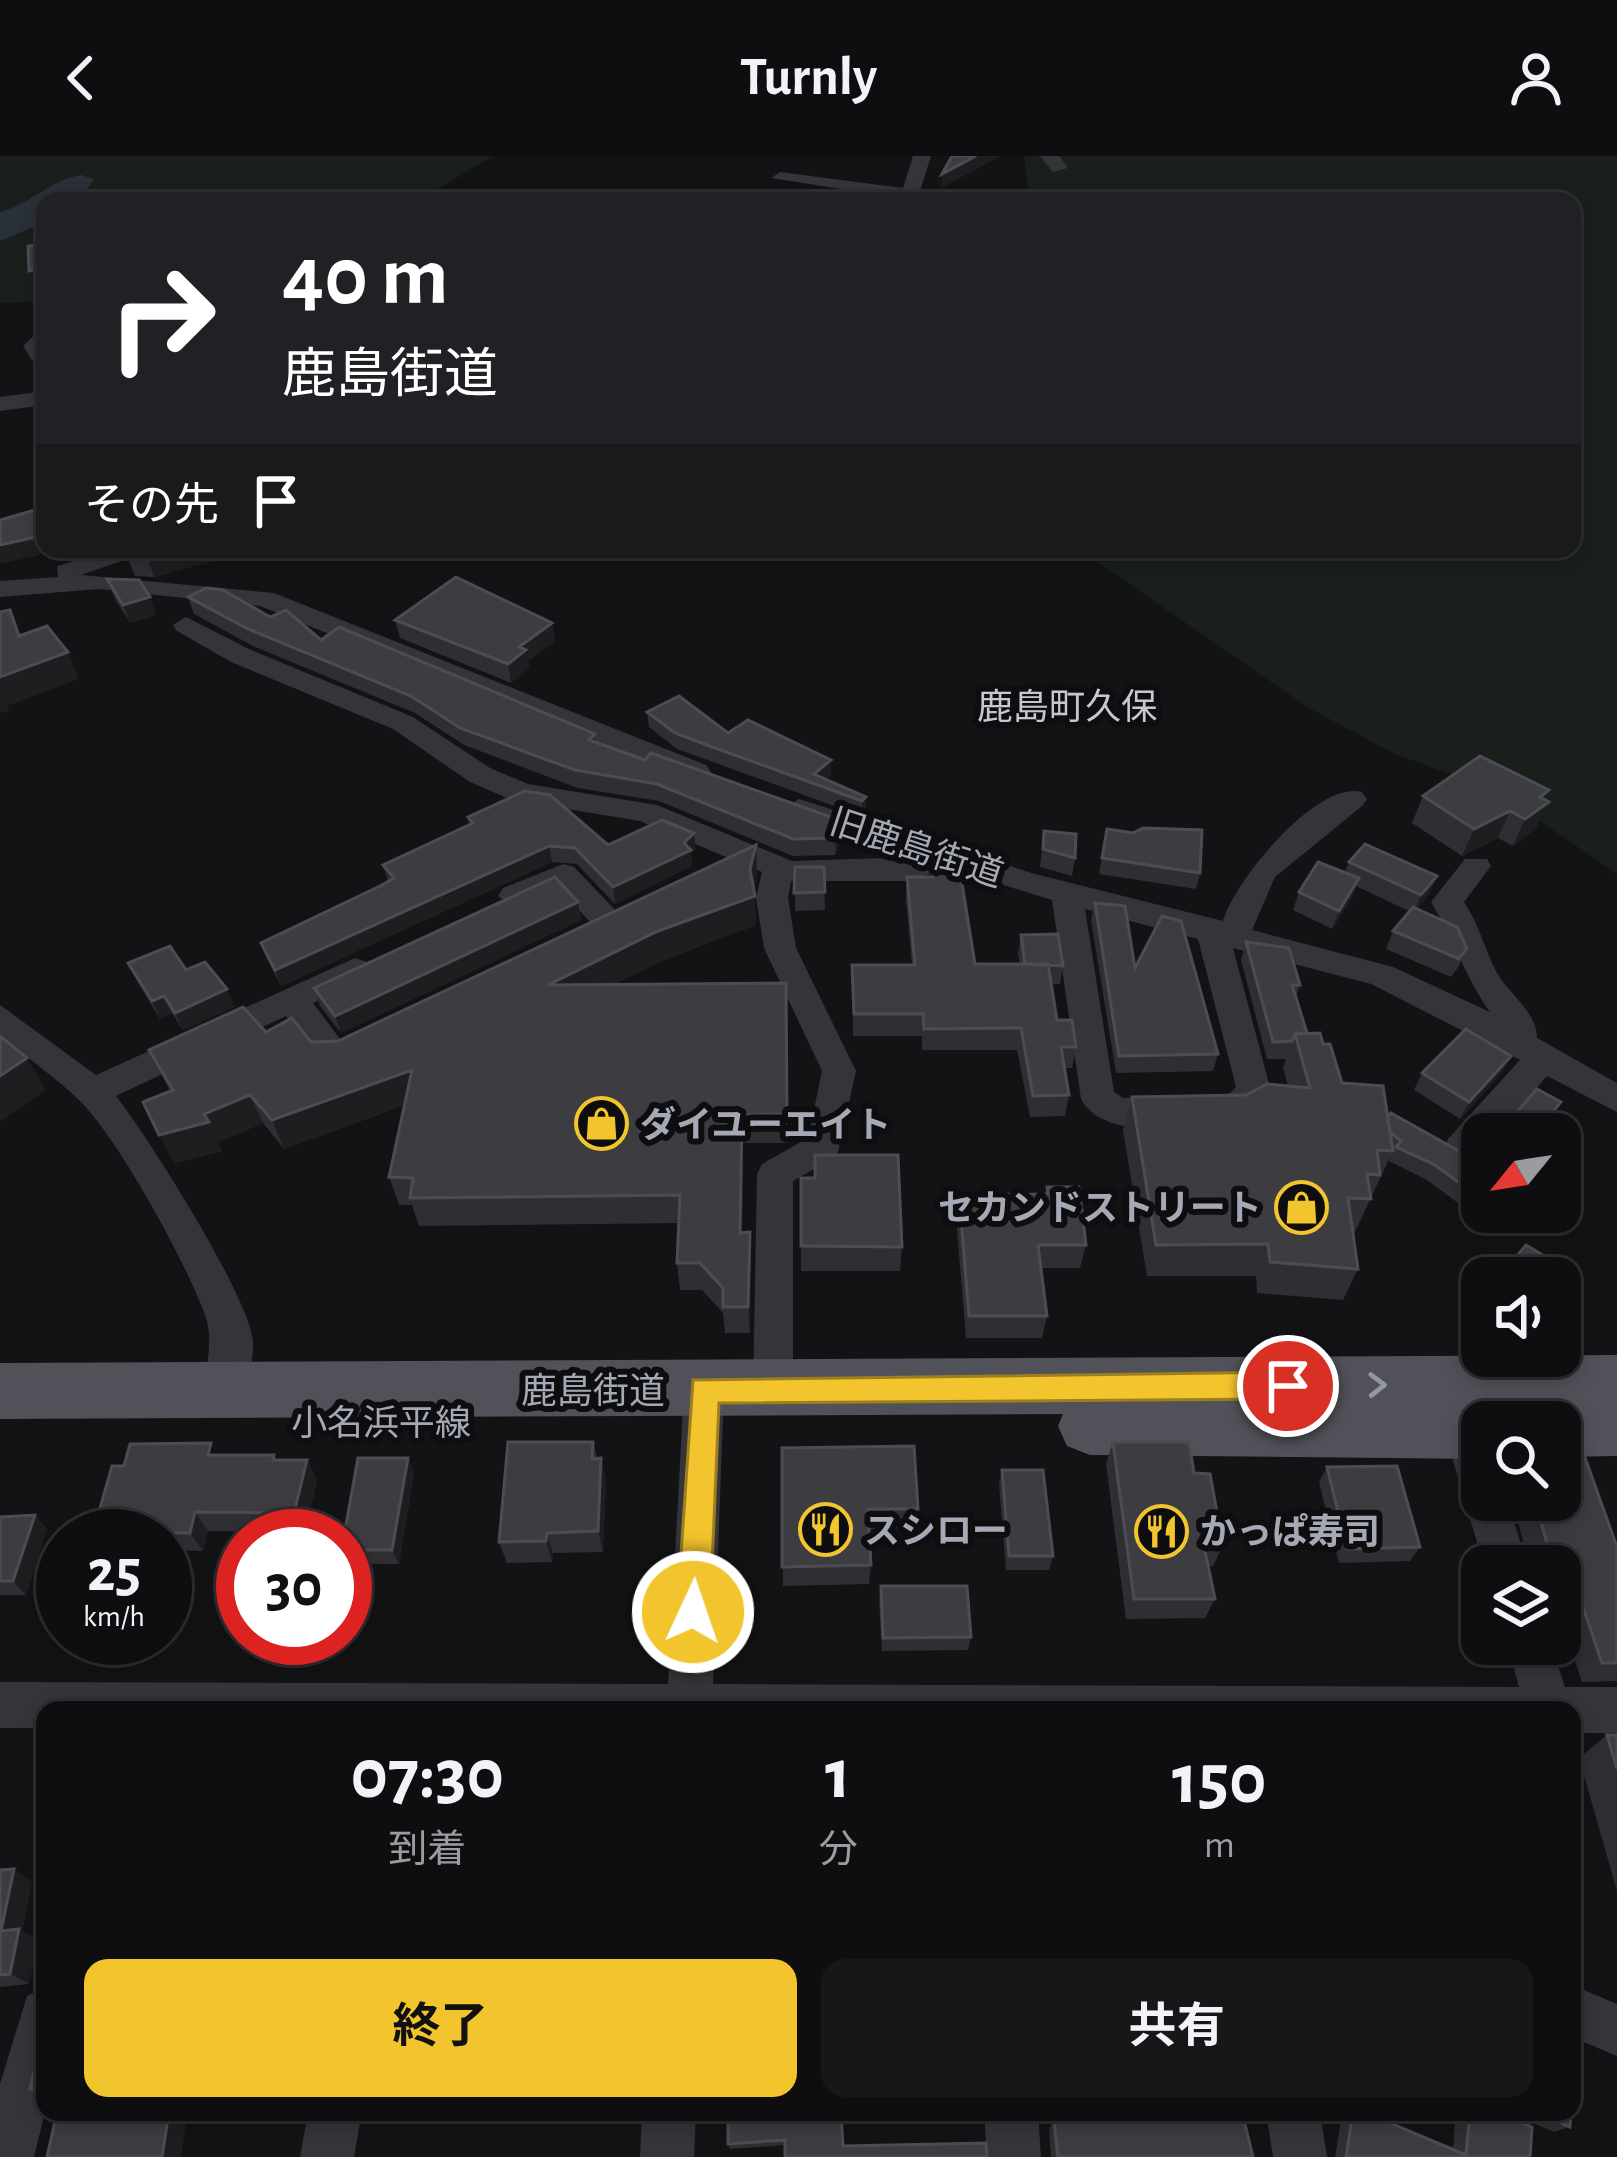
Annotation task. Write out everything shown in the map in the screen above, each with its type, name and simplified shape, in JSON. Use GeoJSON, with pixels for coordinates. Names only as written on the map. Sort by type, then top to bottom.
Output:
{"type":"FeatureCollection","features":[{"type":"Feature","properties":{"kind":"main road","name":"鹿島街道"},"geometry":{"type":"LineString","coordinates":[[0,1391],[225,1392],[703,1406],[772,1390],[1617,1382]]}},
{"type":"Feature","properties":{"kind":"main road","name":"小名浜平線"},"geometry":{"type":"LineString","coordinates":[[0,1422],[703,1406],[1461,1449]]}},
{"type":"Feature","properties":{"kind":"main road"},"geometry":{"type":"LineString","coordinates":[[1581,1427],[1617,1426]]}},
{"type":"Feature","properties":{"kind":"street"},"geometry":{"type":"LineString","coordinates":[[911,192],[922,156]]}},
{"type":"Feature","properties":{"kind":"street"},"geometry":{"type":"LineString","coordinates":[[780,178],[870,192]]}},
{"type":"Feature","properties":{"kind":"street"},"geometry":{"type":"LineString","coordinates":[[0,404],[36,399]]}},
{"type":"Feature","properties":{"kind":"street"},"geometry":{"type":"LineString","coordinates":[[47,581],[103,558]]}},
{"type":"Feature","properties":{"kind":"street"},"geometry":{"type":"LineString","coordinates":[[0,589],[47,581],[99,581],[265,599],[735,786]]}},
{"type":"Feature","properties":{"kind":"street"},"geometry":{"type":"LineString","coordinates":[[186,625],[241,656],[403,723],[502,786],[646,812],[764,861],[909,872],[946,858]]}},
{"type":"Feature","properties":{"kind":"street"},"geometry":{"type":"LineString","coordinates":[[1066,892],[1098,1099],[1116,1112],[1234,1110],[1254,1091],[1224,931],[1264,865],[1352,799]]}},
{"type":"Feature","properties":{"kind":"street","name":"旧鹿島街道"},"geometry":{"type":"LineString","coordinates":[[777,801],[946,858],[1382,975],[1617,1099]]}},
{"type":"Feature","properties":{"kind":"street"},"geometry":{"type":"LineString","coordinates":[[710,876],[764,861]]}},
{"type":"Feature","properties":{"kind":"street"},"geometry":{"type":"LineString","coordinates":[[764,861],[780,948],[838,1071],[824,1146],[775,1174],[772,1390]]}},
{"type":"Feature","properties":{"kind":"street"},"geometry":{"type":"LineString","coordinates":[[1477,866],[1447,902],[1468,932],[1480,974],[1531,1050],[1486,1113]]}},
{"type":"Feature","properties":{"kind":"street"},"geometry":{"type":"LineString","coordinates":[[479,912],[563,874],[599,929],[650,905]]}},
{"type":"Feature","properties":{"kind":"street"},"geometry":{"type":"LineString","coordinates":[[93,1092],[376,961]]}},
{"type":"Feature","properties":{"kind":"street"},"geometry":{"type":"LineString","coordinates":[[292,999],[334,1057],[398,1026]]}},
{"type":"Feature","properties":{"kind":"street"},"geometry":{"type":"LineString","coordinates":[[0,1018],[93,1092],[136,1148],[223,1310],[233,1341],[225,1392]]}},
{"type":"Feature","properties":{"kind":"street"},"geometry":{"type":"LineString","coordinates":[[689,1701],[703,1406]]}},
{"type":"Feature","properties":{"kind":"street"},"geometry":{"type":"LineString","coordinates":[[1536,1665],[1547,1701]]}},
{"type":"Feature","properties":{"kind":"street"},"geometry":{"type":"LineString","coordinates":[[0,1706],[36,1707]]}},
{"type":"Feature","properties":{"kind":"street"},"geometry":{"type":"LineString","coordinates":[[1581,1710],[1617,1710]]}},
{"type":"Feature","properties":{"kind":"street"},"geometry":{"type":"LineString","coordinates":[[1581,2015],[1617,2030]]}},
{"type":"Feature","properties":{"kind":"street"},"geometry":{"type":"LineString","coordinates":[[8,2157],[36,2049]]}},
{"type":"Feature","properties":{"kind":"street"},"geometry":{"type":"LineString","coordinates":[[327,2157],[333,2121]]}},
{"type":"Feature","properties":{"kind":"street"},"geometry":{"type":"LineString","coordinates":[[667,2157],[669,2121]]}},
{"type":"Feature","properties":{"kind":"street"},"geometry":{"type":"LineString","coordinates":[[1012,2121],[1014,2157]]}},
{"type":"Feature","properties":{"kind":"street"},"geometry":{"type":"LineString","coordinates":[[1294,2121],[1300,2157]]}},
{"type":"Feature","properties":{"kind":"shaded area"},"geometry":{"type":"Polygon","coordinates":[[[0,156],[493,156],[432,192],[36,192],[36,301],[0,303],[0,156]]]}},
{"type":"Feature","properties":{"kind":"shaded area"},"geometry":{"type":"Polygon","coordinates":[[[1024,156],[1617,156],[1617,874],[1495,790],[1395,754],[1309,708],[1097,558],[1581,558],[1581,192],[1029,192],[1024,156]]]}},
{"type":"Feature","properties":{"kind":"shaded area"},"geometry":{"type":"Polygon","coordinates":[[[81,175],[94,179],[85,192],[42,192],[81,175]]]}},
{"type":"Feature","properties":{"kind":"shaded area"},"geometry":{"type":"Polygon","coordinates":[[[36,196],[36,226],[0,241],[0,212],[36,196]]]}},
{"type":"Feature","properties":{"kind":"building"},"geometry":{"type":"Polygon","coordinates":[[[952,156],[976,156],[942,174],[952,156]]]}},
{"type":"Feature","properties":{"kind":"building"},"geometry":{"type":"Polygon","coordinates":[[[36,245],[36,270],[29,271],[28,246],[36,245]]]}},
{"type":"Feature","properties":{"kind":"building"},"geometry":{"type":"Polygon","coordinates":[[[36,510],[36,537],[0,545],[0,520],[36,510]]]}},
{"type":"Feature","properties":{"kind":"building"},"geometry":{"type":"Polygon","coordinates":[[[456,577],[552,623],[519,647],[526,650],[508,664],[395,620],[456,577]]]}},
{"type":"Feature","properties":{"kind":"building"},"geometry":{"type":"Polygon","coordinates":[[[107,579],[139,580],[150,597],[123,605],[107,579]]]}},
{"type":"Feature","properties":{"kind":"building"},"geometry":{"type":"Polygon","coordinates":[[[206,588],[223,590],[270,617],[286,610],[321,640],[339,627],[595,734],[589,740],[645,760],[651,753],[842,821],[836,838],[793,839],[657,784],[575,770],[460,728],[411,696],[248,629],[188,597],[206,588]]]}},
{"type":"Feature","properties":{"kind":"building"},"geometry":{"type":"Polygon","coordinates":[[[10,610],[19,636],[47,626],[68,652],[0,677],[0,612],[10,610]]]}},
{"type":"Feature","properties":{"kind":"building"},"geometry":{"type":"Polygon","coordinates":[[[679,696],[728,733],[748,720],[831,760],[814,774],[866,797],[862,801],[675,733],[647,712],[679,696]]]}},
{"type":"Feature","properties":{"kind":"building"},"geometry":{"type":"Polygon","coordinates":[[[1480,756],[1549,790],[1540,797],[1549,802],[1525,819],[1510,811],[1474,829],[1423,796],[1480,756]]]}},
{"type":"Feature","properties":{"kind":"building"},"geometry":{"type":"Polygon","coordinates":[[[525,791],[550,795],[608,845],[662,820],[694,833],[684,843],[691,850],[613,887],[575,848],[549,846],[275,970],[261,943],[382,885],[394,878],[383,865],[473,823],[468,817],[525,791]]]}},
{"type":"Feature","properties":{"kind":"building"},"geometry":{"type":"Polygon","coordinates":[[[1143,828],[1202,830],[1200,873],[1102,858],[1107,829],[1133,833],[1143,828]]]}},
{"type":"Feature","properties":{"kind":"building"},"geometry":{"type":"Polygon","coordinates":[[[1044,831],[1076,834],[1075,858],[1043,849],[1044,831]]]}},
{"type":"Feature","properties":{"kind":"building"},"geometry":{"type":"Polygon","coordinates":[[[1365,844],[1437,876],[1421,895],[1349,862],[1365,844]]]}},
{"type":"Feature","properties":{"kind":"building"},"geometry":{"type":"Polygon","coordinates":[[[756,845],[750,869],[755,896],[658,931],[548,985],[786,983],[787,1114],[742,1115],[740,1233],[750,1232],[748,1307],[723,1307],[723,1288],[700,1263],[677,1263],[680,1195],[410,1198],[413,1178],[389,1177],[412,1070],[272,1120],[250,1095],[204,1114],[209,1122],[159,1135],[143,1102],[173,1090],[149,1050],[243,1007],[266,1032],[292,1018],[311,1042],[338,1041],[756,845]]]}},
{"type":"Feature","properties":{"kind":"building"},"geometry":{"type":"Polygon","coordinates":[[[1318,862],[1359,878],[1339,911],[1299,892],[1318,862]]]}},
{"type":"Feature","properties":{"kind":"building"},"geometry":{"type":"Polygon","coordinates":[[[959,865],[975,964],[1048,964],[1057,1020],[1072,1020],[1076,1047],[1061,1047],[1069,1095],[1033,1096],[1021,1028],[924,1029],[923,1014],[854,1014],[852,965],[915,965],[907,877],[933,877],[931,866],[959,865]]]}},
{"type":"Feature","properties":{"kind":"building"},"geometry":{"type":"Polygon","coordinates":[[[795,867],[824,867],[825,892],[794,893],[795,867]]]}},
{"type":"Feature","properties":{"kind":"building"},"geometry":{"type":"Polygon","coordinates":[[[555,877],[578,902],[335,1016],[314,988],[555,877]]]}},
{"type":"Feature","properties":{"kind":"building"},"geometry":{"type":"Polygon","coordinates":[[[1095,903],[1125,906],[1135,968],[1162,916],[1181,921],[1218,1054],[1119,1056],[1095,903]]]}},
{"type":"Feature","properties":{"kind":"building"},"geometry":{"type":"Polygon","coordinates":[[[1413,907],[1457,927],[1467,948],[1459,959],[1393,931],[1413,907]]]}},
{"type":"Feature","properties":{"kind":"building"},"geometry":{"type":"Polygon","coordinates":[[[1058,934],[1063,966],[1025,964],[1021,935],[1058,934]]]}},
{"type":"Feature","properties":{"kind":"building"},"geometry":{"type":"Polygon","coordinates":[[[1246,942],[1289,948],[1300,985],[1292,985],[1307,1033],[1295,1034],[1292,1041],[1273,1042],[1246,942]]]}},
{"type":"Feature","properties":{"kind":"building"},"geometry":{"type":"Polygon","coordinates":[[[170,946],[186,970],[205,962],[227,989],[175,1013],[164,996],[152,1001],[128,963],[170,946]]]}},
{"type":"Feature","properties":{"kind":"building"},"geometry":{"type":"Polygon","coordinates":[[[1466,1029],[1511,1056],[1469,1102],[1422,1073],[1466,1029]]]}},
{"type":"Feature","properties":{"kind":"building"},"geometry":{"type":"Polygon","coordinates":[[[1320,1033],[1323,1044],[1330,1044],[1342,1083],[1383,1086],[1393,1151],[1377,1150],[1380,1175],[1367,1174],[1371,1199],[1348,1198],[1358,1269],[1270,1262],[1268,1244],[1156,1245],[1132,1097],[1246,1095],[1267,1084],[1310,1088],[1295,1034],[1320,1033]]]}},
{"type":"Feature","properties":{"kind":"building"},"geometry":{"type":"Polygon","coordinates":[[[0,1036],[27,1058],[0,1076],[0,1036]]]}},
{"type":"Feature","properties":{"kind":"building"},"geometry":{"type":"Polygon","coordinates":[[[1537,1089],[1561,1102],[1552,1113],[1516,1113],[1537,1089]]]}},
{"type":"Feature","properties":{"kind":"building"},"geometry":{"type":"Polygon","coordinates":[[[1391,1113],[1461,1152],[1461,1184],[1435,1165],[1396,1147],[1401,1141],[1390,1132],[1387,1118],[1391,1113]]]}},
{"type":"Feature","properties":{"kind":"building"},"geometry":{"type":"Polygon","coordinates":[[[815,1155],[898,1155],[902,1247],[801,1246],[801,1178],[815,1178],[815,1155]]]}},
{"type":"Feature","properties":{"kind":"building"},"geometry":{"type":"Polygon","coordinates":[[[1047,1187],[1079,1187],[1086,1245],[1038,1245],[1047,1316],[969,1316],[959,1195],[1048,1194],[1047,1187]]]}},
{"type":"Feature","properties":{"kind":"building"},"geometry":{"type":"Polygon","coordinates":[[[1526,1245],[1546,1257],[1516,1257],[1526,1245]]]}},
{"type":"Feature","properties":{"kind":"building"},"geometry":{"type":"Polygon","coordinates":[[[508,1442],[593,1442],[592,1459],[601,1458],[598,1531],[547,1533],[546,1541],[499,1542],[508,1442]]]}},
{"type":"Feature","properties":{"kind":"building","name":"かっぱ寿司"},"geometry":{"type":"Polygon","coordinates":[[[1113,1442],[1189,1442],[1194,1473],[1210,1474],[1223,1545],[1204,1546],[1215,1599],[1134,1599],[1113,1442]]]}},
{"type":"Feature","properties":{"kind":"building"},"geometry":{"type":"Polygon","coordinates":[[[211,1443],[208,1455],[307,1460],[295,1509],[195,1512],[192,1525],[192,1509],[100,1508],[112,1466],[124,1466],[130,1444],[211,1443]]]}},
{"type":"Feature","properties":{"kind":"building"},"geometry":{"type":"Polygon","coordinates":[[[914,1446],[918,1509],[868,1509],[871,1565],[782,1567],[782,1448],[914,1446]]]}},
{"type":"Feature","properties":{"kind":"building"},"geometry":{"type":"Polygon","coordinates":[[[1581,1452],[1617,1547],[1617,1663],[1602,1663],[1581,1601],[1581,1545],[1547,1545],[1541,1521],[1581,1521],[1581,1452]]]}},
{"type":"Feature","properties":{"kind":"building"},"geometry":{"type":"Polygon","coordinates":[[[358,1458],[408,1458],[392,1550],[372,1550],[372,1509],[349,1509],[358,1458]]]}},
{"type":"Feature","properties":{"kind":"building"},"geometry":{"type":"Polygon","coordinates":[[[1397,1466],[1420,1547],[1347,1549],[1327,1467],[1397,1466]]]}},
{"type":"Feature","properties":{"kind":"building"},"geometry":{"type":"Polygon","coordinates":[[[1002,1470],[1043,1470],[1053,1556],[1009,1556],[1002,1470]]]}},
{"type":"Feature","properties":{"kind":"building"},"geometry":{"type":"Polygon","coordinates":[[[35,1515],[13,1581],[0,1581],[0,1517],[35,1515]]]}},
{"type":"Feature","properties":{"kind":"building"},"geometry":{"type":"Polygon","coordinates":[[[881,1586],[967,1586],[971,1637],[883,1638],[881,1586]]]}},
{"type":"Feature","properties":{"kind":"building"},"geometry":{"type":"Polygon","coordinates":[[[1607,1735],[1617,1735],[1617,1769],[1607,1735]]]}},
{"type":"Feature","properties":{"kind":"building"},"geometry":{"type":"Polygon","coordinates":[[[14,1869],[1,1931],[19,1929],[10,1974],[0,1975],[0,1870],[14,1869]]]}},
{"type":"Feature","properties":{"kind":"building"},"geometry":{"type":"Polygon","coordinates":[[[55,2121],[168,2121],[162,2157],[47,2157],[55,2121]]]}},
{"type":"Feature","properties":{"kind":"building"},"geometry":{"type":"Polygon","coordinates":[[[728,2121],[842,2121],[843,2146],[986,2143],[987,2157],[785,2157],[785,2140],[728,2144],[728,2121]]]}},
{"type":"Feature","properties":{"kind":"building"},"geometry":{"type":"Polygon","coordinates":[[[1244,2121],[1253,2157],[1058,2157],[1054,2122],[1244,2121]]]}},
{"type":"Feature","properties":{"kind":"building"},"geometry":{"type":"Polygon","coordinates":[[[1352,2121],[1385,2121],[1466,2155],[1469,2121],[1517,2121],[1532,2127],[1530,2157],[1346,2157],[1352,2121]]]}},
{"type":"Feature","properties":{"kind":"place","name":"ダイユーエイト"},"geometry":{"type":"Point","coordinates":[601,1124]}},
{"type":"Feature","properties":{"kind":"place","name":"セカンドストリート"},"geometry":{"type":"Point","coordinates":[1301,1207]}},
{"type":"Feature","properties":{"kind":"place","name":"スシロー"},"geometry":{"type":"Point","coordinates":[825,1530]}},
{"type":"Feature","properties":{"kind":"place","name":"かっぱ寿司"},"geometry":{"type":"Point","coordinates":[1161,1531]}},
{"type":"Feature","properties":{"kind":"district","name":"鹿島町久保"},"geometry":{"type":"Point","coordinates":[1067,706]}},
{"type":"Feature","properties":{"kind":"route"},"geometry":{"type":"LineString","coordinates":[[693,1612],[704,1390],[1288,1386]]}}]}
